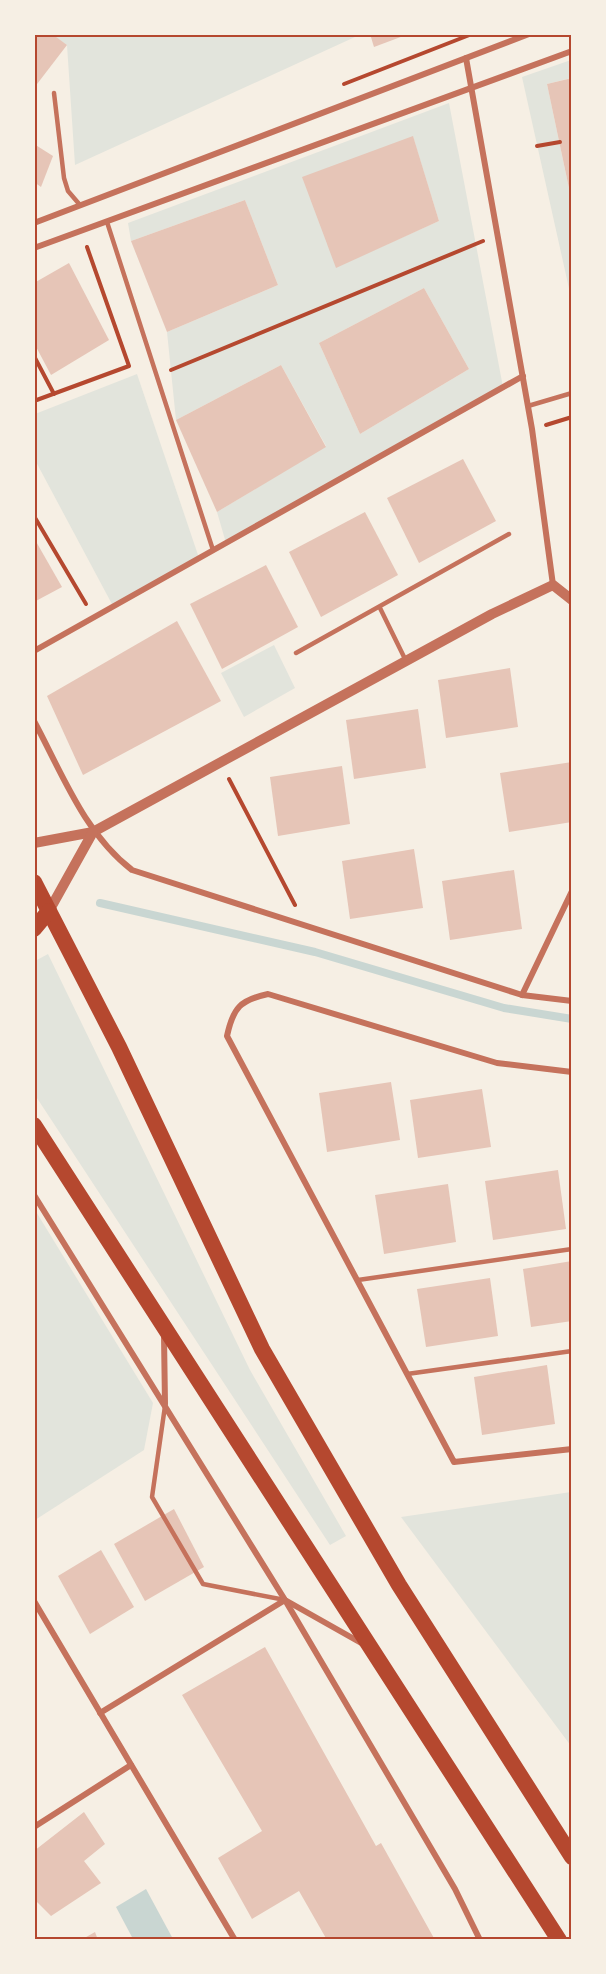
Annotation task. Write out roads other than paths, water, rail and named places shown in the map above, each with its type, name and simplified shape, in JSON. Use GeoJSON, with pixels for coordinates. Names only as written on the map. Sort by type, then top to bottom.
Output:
{"type":"FeatureCollection","features":[{"type":"Feature","properties":{"kind":"highway"},"geometry":{"type":"LineString","coordinates":[[34,882],[119,1047],[262,1349],[399,1585],[572,1857]]}},
{"type":"Feature","properties":{"kind":"highway"},"geometry":{"type":"LineString","coordinates":[[34,929],[49,910]]}},
{"type":"Feature","properties":{"kind":"highway"},"geometry":{"type":"LineString","coordinates":[[34,1125],[164,1323],[559,1940]]}},
{"type":"Feature","properties":{"kind":"street"},"geometry":{"type":"LineString","coordinates":[[34,223],[529,34]]}},
{"type":"Feature","properties":{"kind":"street"},"geometry":{"type":"LineString","coordinates":[[34,249],[572,51]]}},
{"type":"Feature","properties":{"kind":"street"},"geometry":{"type":"LineString","coordinates":[[466,58],[532,429],[553,585],[572,600]]}},
{"type":"Feature","properties":{"kind":"street"},"geometry":{"type":"LineString","coordinates":[[34,651],[523,376]]}},
{"type":"Feature","properties":{"kind":"street"},"geometry":{"type":"LineString","coordinates":[[34,843],[93,832],[406,661],[553,585]]}},
{"type":"Feature","properties":{"kind":"street"},"geometry":{"type":"LineString","coordinates":[[34,721],[93,832],[116,858],[132,870],[522,995],[572,1001]]}},
{"type":"Feature","properties":{"kind":"street"},"geometry":{"type":"LineString","coordinates":[[49,910],[93,832]]}},
{"type":"Feature","properties":{"kind":"street"},"geometry":{"type":"LineString","coordinates":[[522,995],[572,891]]}},
{"type":"Feature","properties":{"kind":"street"},"geometry":{"type":"LineString","coordinates":[[572,1072],[497,1063],[268,994],[248,998],[231,1016],[227,1036],[454,1461],[572,1449]]}},
{"type":"Feature","properties":{"kind":"street"},"geometry":{"type":"LineString","coordinates":[[34,1195],[285,1600],[455,1888],[480,1940]]}},
{"type":"Feature","properties":{"kind":"street"},"geometry":{"type":"LineString","coordinates":[[164,1323],[165,1406]]}},
{"type":"Feature","properties":{"kind":"street"},"geometry":{"type":"LineString","coordinates":[[285,1600],[372,1649]]}},
{"type":"Feature","properties":{"kind":"street"},"geometry":{"type":"LineString","coordinates":[[100,1713],[285,1600]]}},
{"type":"Feature","properties":{"kind":"street"},"geometry":{"type":"LineString","coordinates":[[34,1601],[236,1940]]}},
{"type":"Feature","properties":{"kind":"street"},"geometry":{"type":"LineString","coordinates":[[34,1827],[131,1765]]}},
{"type":"Feature","properties":{"kind":"lane"},"geometry":{"type":"LineString","coordinates":[[54,93],[64,178],[68,191],[80,205]]}},
{"type":"Feature","properties":{"kind":"lane"},"geometry":{"type":"LineString","coordinates":[[107,222],[213,550]]}},
{"type":"Feature","properties":{"kind":"lane"},"geometry":{"type":"LineString","coordinates":[[528,406],[572,393]]}},
{"type":"Feature","properties":{"kind":"lane"},"geometry":{"type":"LineString","coordinates":[[296,653],[509,534]]}},
{"type":"Feature","properties":{"kind":"lane"},"geometry":{"type":"LineString","coordinates":[[380,608],[406,661]]}},
{"type":"Feature","properties":{"kind":"lane"},"geometry":{"type":"LineString","coordinates":[[358,1280],[572,1249]]}},
{"type":"Feature","properties":{"kind":"lane"},"geometry":{"type":"LineString","coordinates":[[407,1374],[572,1351]]}},
{"type":"Feature","properties":{"kind":"lane"},"geometry":{"type":"LineString","coordinates":[[165,1406],[152,1497],[203,1584],[285,1600]]}},
{"type":"Feature","properties":{"kind":"waterway"},"geometry":{"type":"LineString","coordinates":[[100,903],[315,952],[504,1008],[572,1019]]}}]}
